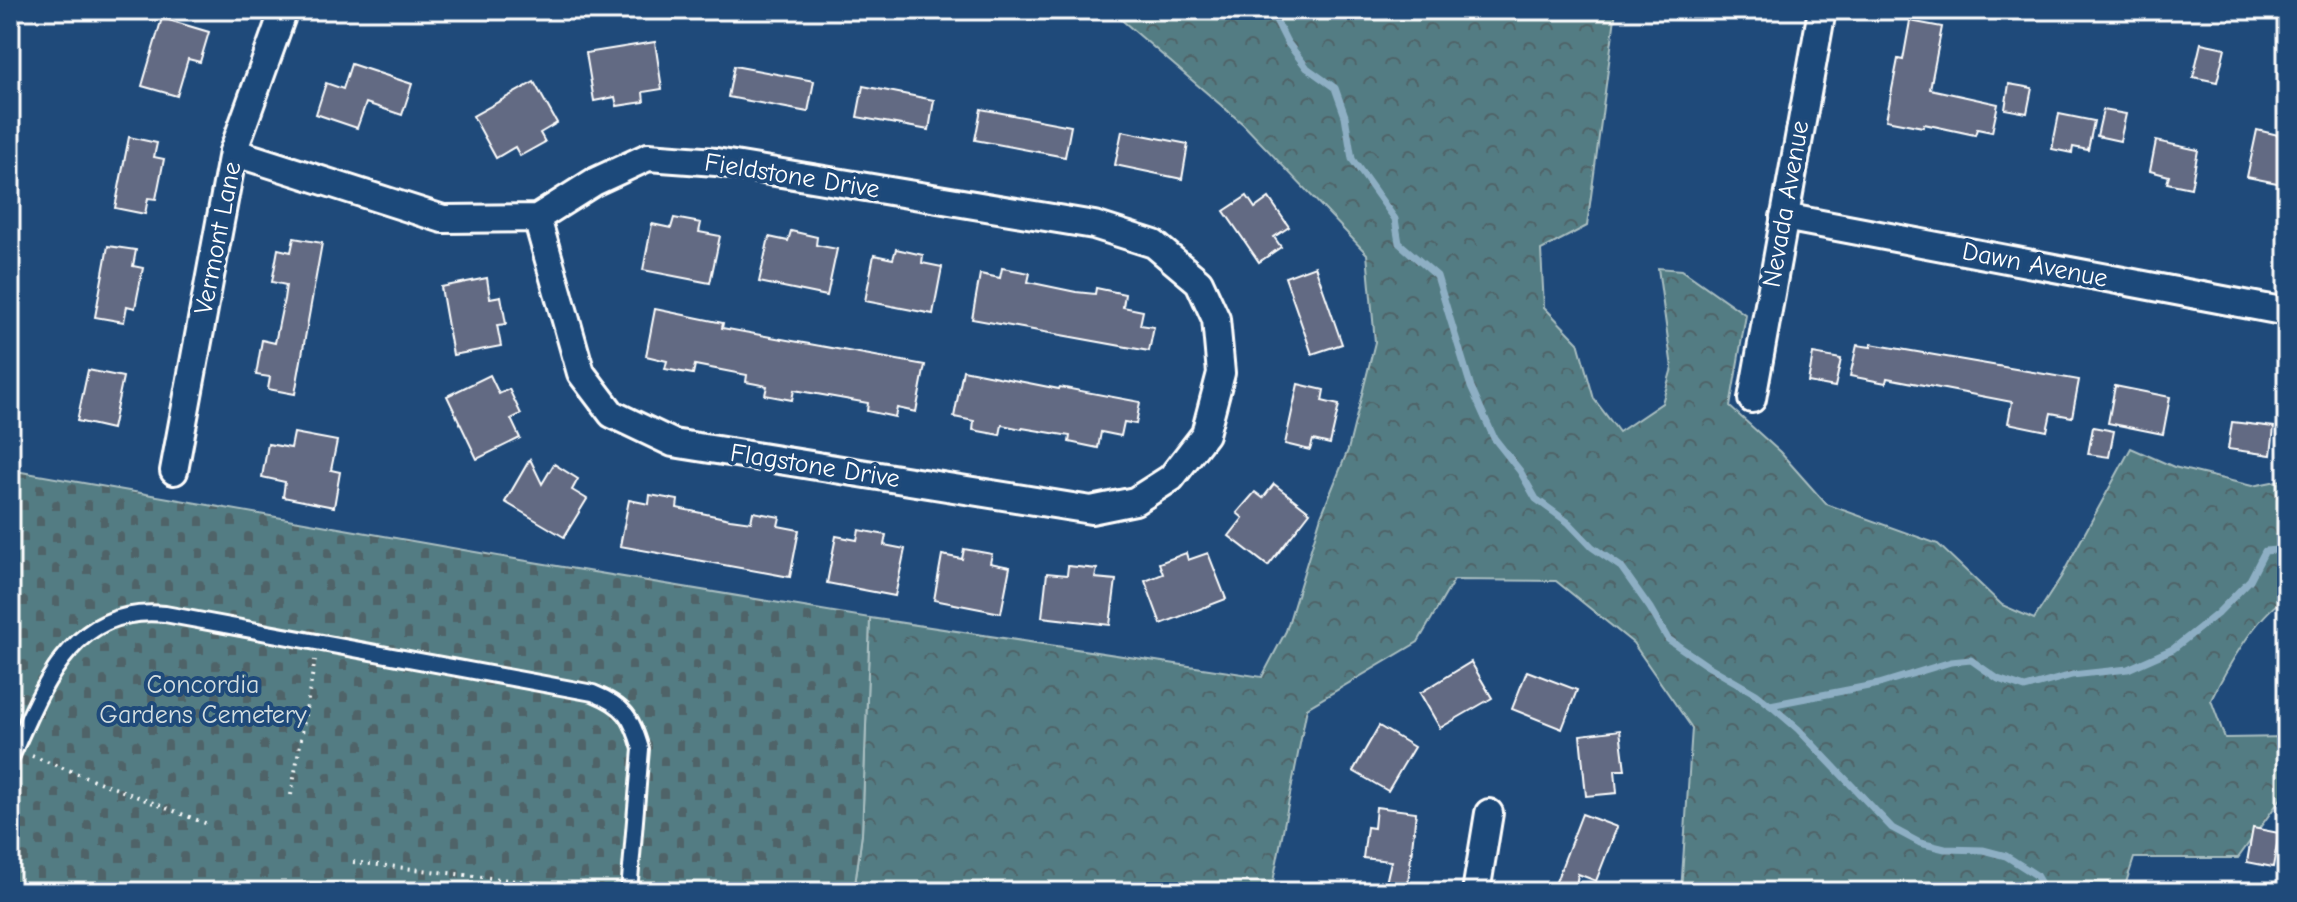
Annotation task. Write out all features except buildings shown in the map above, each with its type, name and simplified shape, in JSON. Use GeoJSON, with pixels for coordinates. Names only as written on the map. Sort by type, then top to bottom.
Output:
{"type":"FeatureCollection","features":[{"type":"Feature","properties":{"kind":"street","name":"Vermont Lane"},"geometry":{"type":"LineString","coordinates":[[174,471],[233,152],[284,10]]}},
{"type":"Feature","properties":{"kind":"street","name":"Nevada Avenue"},"geometry":{"type":"LineString","coordinates":[[1752,399],[1822,10]]}},
{"type":"Feature","properties":{"kind":"street"},"geometry":{"type":"LineString","coordinates":[[233,152],[443,219],[537,218]]}},
{"type":"Feature","properties":{"kind":"street","name":"Fieldstone Drive"},"geometry":{"type":"LineString","coordinates":[[537,218],[594,182],[648,157],[716,162],[1094,225],[1154,244],[1199,282],[1216,319],[1221,373],[1205,434]]}},
{"type":"Feature","properties":{"kind":"street","name":"Dawn Avenue"},"geometry":{"type":"LineString","coordinates":[[1784,217],[2287,312]]}},
{"type":"Feature","properties":{"kind":"street","name":"Flagstone Drive"},"geometry":{"type":"LineString","coordinates":[[537,218],[581,373],[612,414],[673,443],[1091,510],[1135,501],[1171,478],[1205,434]]}},
{"type":"Feature","properties":{"kind":"street"},"geometry":{"type":"LineString","coordinates":[[1476,892],[1489,813]]}},
{"type":"Feature","properties":{"kind":"lane"},"geometry":{"type":"LineString","coordinates":[[12,755],[33,709],[61,660],[90,631],[112,618],[131,613],[165,614],[593,693],[613,701],[626,712],[641,749],[629,892]]}},
{"type":"Feature","properties":{"kind":"path"},"geometry":{"type":"LineString","coordinates":[[291,795],[318,642]]}},
{"type":"Feature","properties":{"kind":"path"},"geometry":{"type":"LineString","coordinates":[[12,755],[210,825]]}},
{"type":"Feature","properties":{"kind":"path"},"geometry":{"type":"LineString","coordinates":[[353,862],[614,892]]}},
{"type":"Feature","properties":{"kind":"green space"},"geometry":{"type":"Polygon","coordinates":[[[1110,10],[1616,10],[1587,226],[1541,250],[1544,307],[1578,342],[1594,399],[1619,432],[1662,403],[1672,368],[1658,268],[1682,270],[1746,315],[1730,407],[1780,452],[1826,504],[1938,544],[2002,605],[2034,619],[2061,577],[2131,448],[2174,467],[2252,486],[2287,479],[2287,597],[2275,605],[2254,629],[2211,700],[2225,738],[2287,737],[2287,790],[2238,858],[2134,858],[2123,892],[1681,892],[1692,728],[1633,643],[1556,581],[1454,580],[1418,642],[1307,708],[1271,892],[854,892],[862,834],[870,618],[1262,677],[1286,631],[1321,516],[1348,450],[1375,342],[1367,254],[1243,124],[1110,10]]]}},
{"type":"Feature","properties":{"kind":"green space","name":"Concordia Gardens Cemetery"},"geometry":{"type":"Polygon","coordinates":[[[10,470],[870,618],[862,834],[854,892],[10,892],[10,470]]]}},
{"type":"Feature","properties":{"kind":"waterway"},"geometry":{"type":"LineString","coordinates":[[1271,10],[1287,42],[1307,68],[1335,88],[1345,116],[1352,159],[1395,219],[1399,243],[1437,276],[1471,387],[1494,438],[1520,471],[1536,499],[1569,523],[1592,547],[1621,567],[1668,639],[1770,705],[1798,729],[1892,828],[1920,843],[1945,849],[1983,850],[2006,856],[2036,875],[2046,892]]}},
{"type":"Feature","properties":{"kind":"waterway"},"geometry":{"type":"LineString","coordinates":[[1770,705],[1879,684],[1951,662],[1971,660],[1998,679],[2025,688],[2072,675],[2128,669],[2173,649],[2217,614],[2250,580],[2265,551],[2287,549]]}}]}
